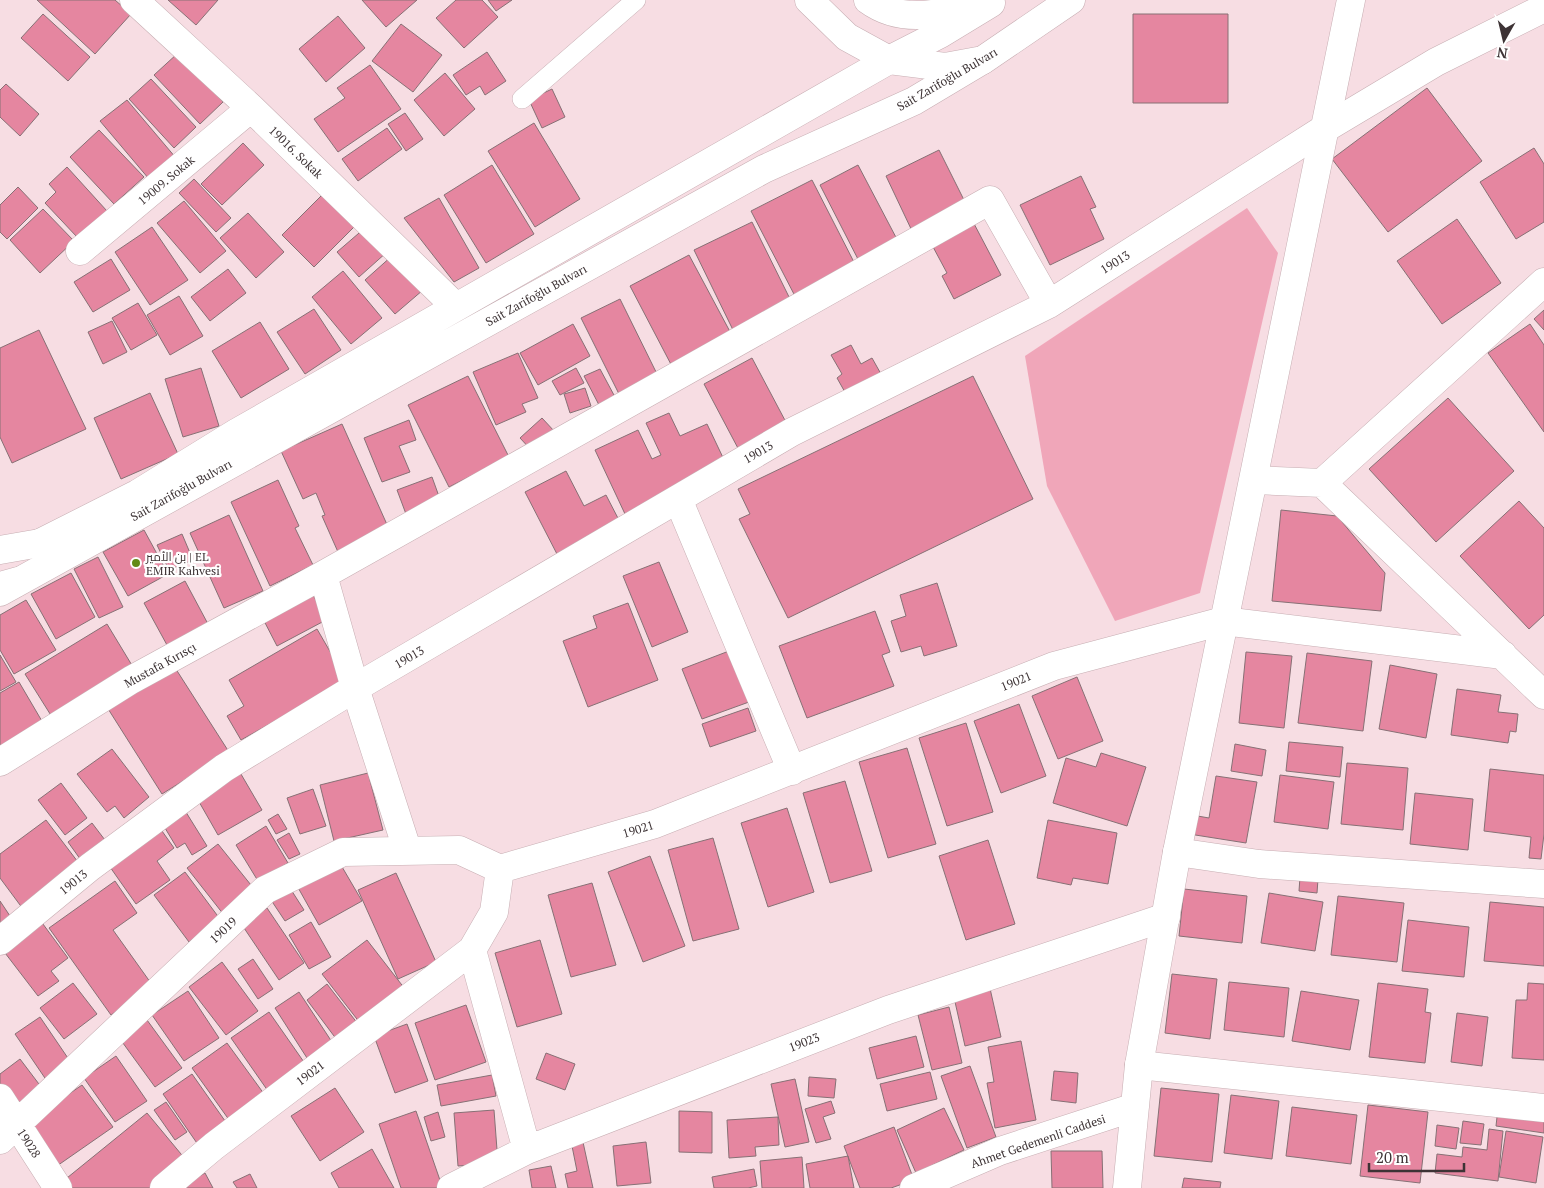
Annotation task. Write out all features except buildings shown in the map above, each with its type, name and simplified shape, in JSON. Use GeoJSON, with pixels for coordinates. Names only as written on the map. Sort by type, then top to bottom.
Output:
{"type":"FeatureCollection","features":[{"type":"Feature","properties":{"kind":"street","name":"19016. Sokak"},"geometry":{"type":"LineString","coordinates":[[134,0],[251,108],[456,307]]}},
{"type":"Feature","properties":{"kind":"street"},"geometry":{"type":"LineString","coordinates":[[809,0],[847,37],[889,60],[945,67],[983,60]]}},
{"type":"Feature","properties":{"kind":"street"},"geometry":{"type":"LineString","coordinates":[[868,0],[880,9],[920,17],[956,10],[988,0]]}},
{"type":"Feature","properties":{"kind":"street","name":"Sait Zarifoğlu Bulvarı"},"geometry":{"type":"LineString","coordinates":[[0,550],[40,543],[137,494],[236,433],[997,0]]}},
{"type":"Feature","properties":{"kind":"street","name":"Sait Zarifoğlu Bulvarı"},"geometry":{"type":"LineString","coordinates":[[6,586],[764,169],[914,101],[983,60],[1071,0]]}},
{"type":"Feature","properties":{"kind":"street"},"geometry":{"type":"LineString","coordinates":[[1127,1188],[1139,1065],[1177,852],[1351,0]]}},
{"type":"Feature","properties":{"kind":"street","name":"19013"},"geometry":{"type":"LineString","coordinates":[[0,942],[90,867],[224,768],[355,688],[792,432],[1049,304],[1324,129],[1436,62],[1544,8]]}},
{"type":"Feature","properties":{"kind":"street","name":"19009. Sokak"},"geometry":{"type":"LineString","coordinates":[[80,251],[251,108]]}},
{"type":"Feature","properties":{"kind":"street","name":"Mustafa Kırısçı"},"geometry":{"type":"LineString","coordinates":[[0,762],[131,680],[323,575],[990,200],[1049,304]]}},
{"type":"Feature","properties":{"kind":"street"},"geometry":{"type":"LineString","coordinates":[[1322,483],[1544,282]]}},
{"type":"Feature","properties":{"kind":"street"},"geometry":{"type":"LineString","coordinates":[[1254,480],[1322,483],[1542,690]]}},
{"type":"Feature","properties":{"kind":"street"},"geometry":{"type":"LineString","coordinates":[[678,499],[792,770]]}},
{"type":"Feature","properties":{"kind":"street"},"geometry":{"type":"LineString","coordinates":[[323,575],[355,688],[407,850]]}},
{"type":"Feature","properties":{"kind":"street"},"geometry":{"type":"LineString","coordinates":[[1223,621],[1503,655]]}},
{"type":"Feature","properties":{"kind":"street","name":"19021"},"geometry":{"type":"LineString","coordinates":[[164,1188],[214,1146],[472,950],[494,912],[500,869],[655,824],[1054,666],[1223,621]]}},
{"type":"Feature","properties":{"kind":"street","name":"19019"},"geometry":{"type":"LineString","coordinates":[[8,1132],[265,890],[343,852],[460,850],[500,869]]}},
{"type":"Feature","properties":{"kind":"street"},"geometry":{"type":"LineString","coordinates":[[1177,852],[1259,864],[1544,884]]}},
{"type":"Feature","properties":{"kind":"street","name":"19023"},"geometry":{"type":"LineString","coordinates":[[450,1188],[527,1150],[888,1010],[1166,917]]}},
{"type":"Feature","properties":{"kind":"street"},"geometry":{"type":"LineString","coordinates":[[472,950],[527,1150]]}},
{"type":"Feature","properties":{"kind":"street"},"geometry":{"type":"LineString","coordinates":[[1139,1065],[1544,1108]]}},
{"type":"Feature","properties":{"kind":"street","name":"19028"},"geometry":{"type":"LineString","coordinates":[[0,1098],[8,1132],[58,1188]]}},
{"type":"Feature","properties":{"kind":"street","name":"Ahmet Gedemenli Caddesi"},"geometry":{"type":"LineString","coordinates":[[914,1188],[1000,1151],[1135,1107]]}},
{"type":"Feature","properties":{"kind":"lane"},"geometry":{"type":"LineString","coordinates":[[522,99],[636,0]]}},
{"type":"Feature","properties":{"kind":"shaded area"},"geometry":{"type":"Polygon","coordinates":[[[1247,208],[1278,253],[1200,593],[1115,621],[1047,486],[1025,356],[1247,208]]]}},
{"type":"Feature","properties":{"kind":"place","name":"بن الأمير | EL EMIR Kahvesi"},"geometry":{"type":"Point","coordinates":[136,563]}}]}
